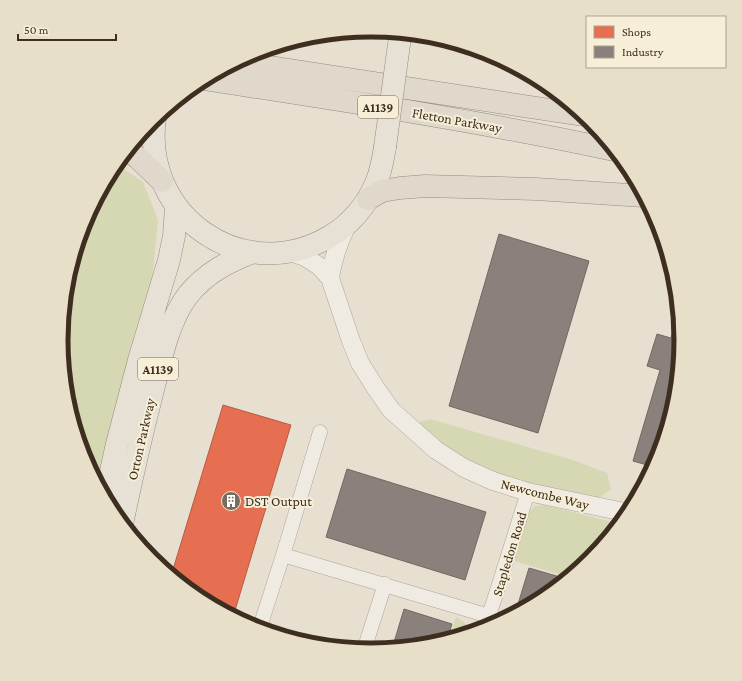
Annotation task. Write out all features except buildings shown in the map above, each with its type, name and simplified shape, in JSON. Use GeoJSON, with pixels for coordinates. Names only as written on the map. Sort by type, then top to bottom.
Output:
{"type":"FeatureCollection","features":[{"type":"Feature","properties":{"kind":"highway","name":"Fletton Parkway"},"geometry":{"type":"LineString","coordinates":[[247,64],[572,113]]}},
{"type":"Feature","properties":{"kind":"highway","name":"Fletton Parkway"},"geometry":{"type":"LineString","coordinates":[[215,81],[551,136],[606,148]]}},
{"type":"Feature","properties":{"kind":"highway"},"geometry":{"type":"LineString","coordinates":[[132,153],[162,181]]}},
{"type":"Feature","properties":{"kind":"highway"},"geometry":{"type":"LineString","coordinates":[[368,199],[382,191],[425,186],[638,196]]}},
{"type":"Feature","properties":{"kind":"main road"},"geometry":{"type":"LineString","coordinates":[[155,127],[154,152],[162,181],[176,207],[188,220],[218,242],[235,248],[271,254],[290,252],[306,248],[335,233],[348,223],[368,199],[376,183],[382,165],[385,148],[399,39]]}},
{"type":"Feature","properties":{"kind":"main road","name":"Orton Parkway"},"geometry":{"type":"LineString","coordinates":[[107,490],[139,360],[169,260],[174,236],[176,207]]}},
{"type":"Feature","properties":{"kind":"main road","name":"Orton Parkway"},"geometry":{"type":"LineString","coordinates":[[124,516],[159,366],[177,313],[188,296],[209,275],[229,262],[253,252]]}},
{"type":"Feature","properties":{"kind":"street","name":"Newcombe Way"},"geometry":{"type":"LineString","coordinates":[[348,223],[333,258],[330,278],[351,342],[360,363],[391,410],[436,450],[464,468],[493,481],[528,492],[621,511]]}},
{"type":"Feature","properties":{"kind":"street","name":"Newcombe Way"},"geometry":{"type":"LineString","coordinates":[[290,252],[305,257],[318,266],[330,278]]}},
{"type":"Feature","properties":{"kind":"street"},"geometry":{"type":"LineString","coordinates":[[261,623],[320,432]]}},
{"type":"Feature","properties":{"kind":"street","name":"Stapledon Road"},"geometry":{"type":"LineString","coordinates":[[490,620],[528,492]]}},
{"type":"Feature","properties":{"kind":"street","name":"Stapledon Road"},"geometry":{"type":"LineString","coordinates":[[283,555],[385,584],[487,621]]}},
{"type":"Feature","properties":{"kind":"street"},"geometry":{"type":"LineString","coordinates":[[366,644],[385,584]]}},
{"type":"Feature","properties":{"kind":"green space"},"geometry":{"type":"Polygon","coordinates":[[[122,168],[143,182],[158,220],[152,281],[99,475],[84,438],[73,400],[69,368],[72,350],[68,321],[73,281],[78,262],[99,206],[122,168]]]}},
{"type":"Feature","properties":{"kind":"green space"},"geometry":{"type":"Polygon","coordinates":[[[430,419],[573,460],[607,473],[611,489],[596,500],[529,484],[485,469],[453,452],[417,423],[430,419]]]}},
{"type":"Feature","properties":{"kind":"green space"},"geometry":{"type":"Polygon","coordinates":[[[633,487],[637,487],[630,499],[627,495],[633,487]]]}},
{"type":"Feature","properties":{"kind":"green space"},"geometry":{"type":"Polygon","coordinates":[[[545,505],[614,522],[586,555],[563,575],[514,561],[526,515],[535,506],[545,505]]]}},
{"type":"Feature","properties":{"kind":"green space"},"geometry":{"type":"Polygon","coordinates":[[[456,617],[470,627],[469,628],[451,634],[456,617]]]}},
{"type":"Feature","properties":{"kind":"place","name":"DST Output"},"geometry":{"type":"Point","coordinates":[231,501]}}]}
